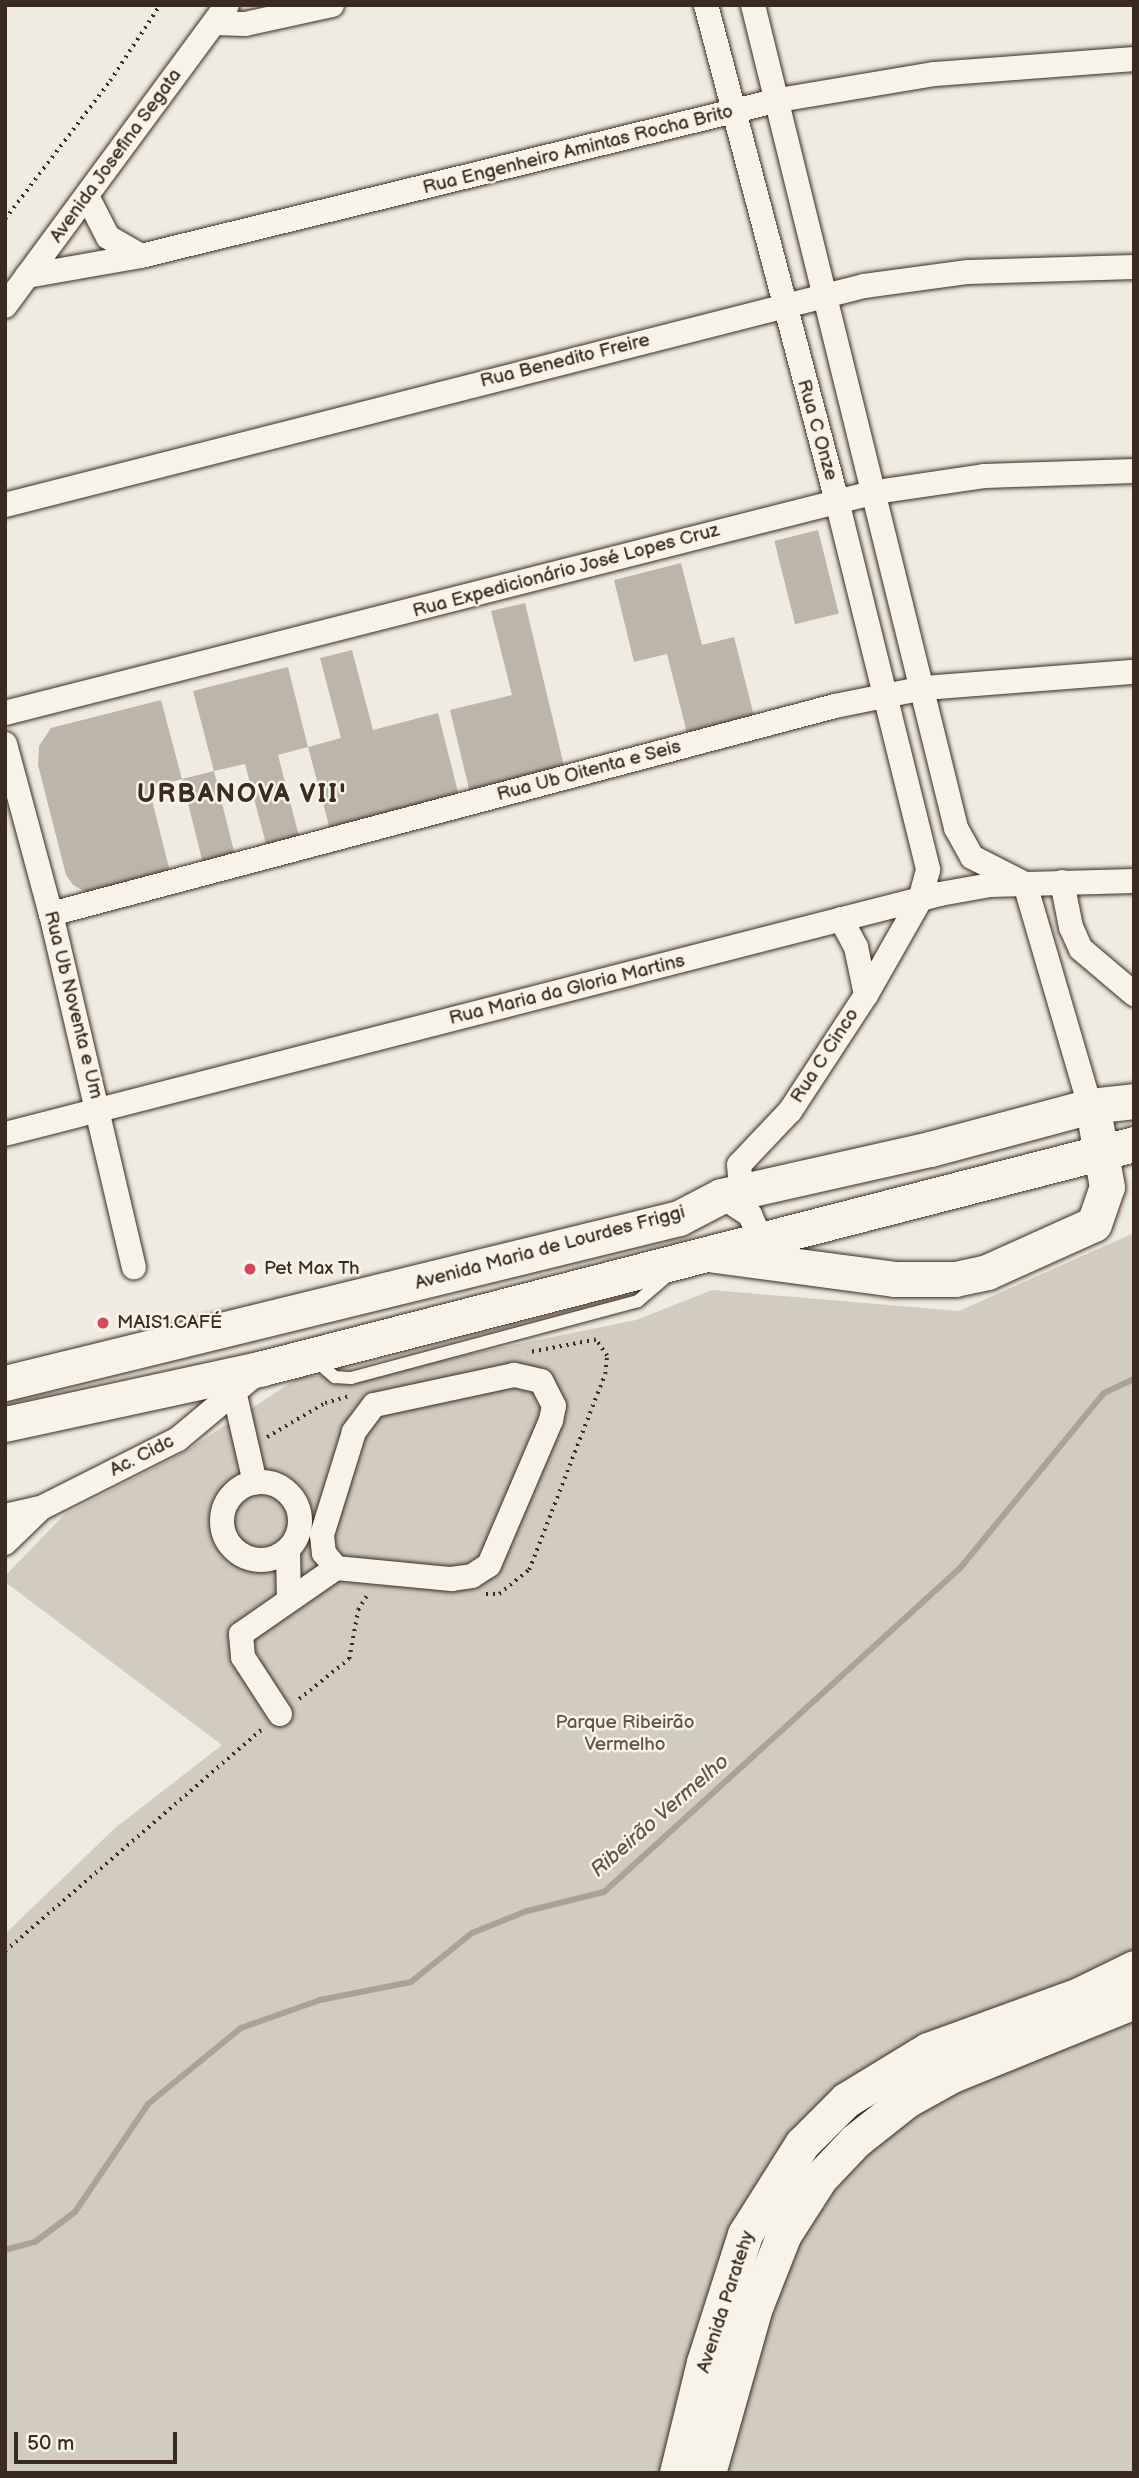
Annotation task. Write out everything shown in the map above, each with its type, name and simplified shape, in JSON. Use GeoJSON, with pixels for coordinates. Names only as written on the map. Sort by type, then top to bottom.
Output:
{"type":"FeatureCollection","features":[{"type":"Feature","properties":{"kind":"street","name":"Rua C Onze"},"geometry":{"type":"LineString","coordinates":[[706,5],[782,306],[837,501],[927,856],[920,900]]}},
{"type":"Feature","properties":{"kind":"street"},"geometry":{"type":"LineString","coordinates":[[753,5],[779,100],[924,688],[947,802],[965,849],[979,862],[1025,884],[1090,1106],[1118,1146]]}},
{"type":"Feature","properties":{"kind":"street"},"geometry":{"type":"LineString","coordinates":[[221,14],[245,24],[328,6]]}},
{"type":"Feature","properties":{"kind":"street","name":"Avenida Josefina Segata"},"geometry":{"type":"LineString","coordinates":[[5,306],[221,14]]}},
{"type":"Feature","properties":{"kind":"street","name":"Rua Engenheiro Amintas Rocha Brito"},"geometry":{"type":"LineString","coordinates":[[27,276],[141,256],[779,100],[935,74],[1134,59]]}},
{"type":"Feature","properties":{"kind":"street"},"geometry":{"type":"LineString","coordinates":[[87,196],[107,237],[141,256]]}},
{"type":"Feature","properties":{"kind":"street","name":"Rua Benedito Freire"},"geometry":{"type":"LineString","coordinates":[[5,505],[827,295],[968,271],[1134,267]]}},
{"type":"Feature","properties":{"kind":"street","name":"Rua Expedicionário José Lopes Cruz"},"geometry":{"type":"LineString","coordinates":[[5,713],[876,492],[985,476],[1134,471]]}},
{"type":"Feature","properties":{"kind":"street","name":"Rua Ub Oitenta e Seis"},"geometry":{"type":"LineString","coordinates":[[51,914],[885,694],[924,688],[1134,671]]}},
{"type":"Feature","properties":{"kind":"street","name":"Rua Ub Noventa e Um"},"geometry":{"type":"LineString","coordinates":[[5,744],[51,914],[134,1268]]}},
{"type":"Feature","properties":{"kind":"street","name":"Rua Maria da Gloria Martins"},"geometry":{"type":"LineString","coordinates":[[5,1134],[920,900],[990,885],[1134,881]]}},
{"type":"Feature","properties":{"kind":"street"},"geometry":{"type":"LineString","coordinates":[[1062,882],[1071,927],[1081,948],[1134,994]]}},
{"type":"Feature","properties":{"kind":"street","name":"Rua C Cinco"},"geometry":{"type":"LineString","coordinates":[[721,1196],[741,1187],[739,1165],[790,1111],[866,995],[920,900]]}},
{"type":"Feature","properties":{"kind":"street"},"geometry":{"type":"LineString","coordinates":[[841,919],[856,947],[866,995]]}},
{"type":"Feature","properties":{"kind":"street","name":"Avenida Maria de Lourdes Friggi"},"geometry":{"type":"LineString","coordinates":[[5,1383],[679,1218],[721,1196],[966,1140],[1090,1106],[1134,1101]]}},
{"type":"Feature","properties":{"kind":"street"},"geometry":{"type":"LineString","coordinates":[[1094,1224],[1118,1146]]}},
{"type":"Feature","properties":{"kind":"street"},"geometry":{"type":"LineString","coordinates":[[5,1424],[263,1368],[1118,1146]]}},
{"type":"Feature","properties":{"kind":"street"},"geometry":{"type":"LineString","coordinates":[[679,1218],[696,1196],[739,1165]]}},
{"type":"Feature","properties":{"kind":"street"},"geometry":{"type":"LineString","coordinates":[[692,1256],[894,1279],[955,1279],[1027,1257],[1094,1224],[1134,1188]]}},
{"type":"Feature","properties":{"kind":"street"},"geometry":{"type":"LineString","coordinates":[[721,1196],[750,1215],[760,1237]]}},
{"type":"Feature","properties":{"kind":"street","name":"Ac. Cidc"},"geometry":{"type":"LineString","coordinates":[[5,1516],[41,1508],[178,1438],[263,1368]]}},
{"type":"Feature","properties":{"kind":"street"},"geometry":{"type":"LineString","coordinates":[[280,1714],[239,1646],[249,1626],[289,1600],[336,1568],[452,1579],[472,1576],[489,1565],[551,1420],[550,1392],[528,1375],[514,1375],[374,1405],[354,1432],[304,1539],[289,1600]]}},
{"type":"Feature","properties":{"kind":"street"},"geometry":{"type":"LineString","coordinates":[[234,1391],[255,1482]]}},
{"type":"Feature","properties":{"kind":"street"},"geometry":{"type":"LineString","coordinates":[[304,1539],[268,1560],[246,1558],[224,1534],[228,1501],[255,1482],[277,1485],[294,1499],[304,1539],[324,1553],[336,1568]]}},
{"type":"Feature","properties":{"kind":"street"},"geometry":{"type":"LineString","coordinates":[[5,1543],[41,1508]]}},
{"type":"Feature","properties":{"kind":"street","name":"Avenida Paratehy"},"geometry":{"type":"LineString","coordinates":[[677,2473],[704,2362],[746,2234],[802,2144],[846,2100],[928,2050],[1079,1995],[1134,1968]]}},
{"type":"Feature","properties":{"kind":"street","name":"Avenida Paratehy"},"geometry":{"type":"LineString","coordinates":[[708,2473],[754,2310],[784,2234],[820,2178],[855,2141],[906,2100],[952,2075],[1134,2001]]}},
{"type":"Feature","properties":{"kind":"path"},"geometry":{"type":"LineString","coordinates":[[5,219],[110,81],[160,5]]}},
{"type":"Feature","properties":{"kind":"green space","name":"Parque Ribeirão Vermelho"},"geometry":{"type":"Polygon","coordinates":[[[1134,1233],[1134,2473],[5,2473],[5,1934],[115,1828],[222,1745],[5,1582],[5,1576],[65,1514],[183,1453],[301,1376],[361,1376],[636,1320],[712,1290],[959,1311],[1134,1233]]]}},
{"type":"Feature","properties":{"kind":"building"},"geometry":{"type":"Polygon","coordinates":[[[818,530],[839,613],[795,624],[774,541],[818,530]]]}},
{"type":"Feature","properties":{"kind":"building"},"geometry":{"type":"Polygon","coordinates":[[[681,563],[702,645],[734,637],[754,716],[687,733],[667,654],[634,662],[614,580],[681,563]]]}},
{"type":"Feature","properties":{"kind":"building"},"geometry":{"type":"Polygon","coordinates":[[[525,603],[566,774],[471,797],[450,710],[512,695],[491,611],[525,603]]]}},
{"type":"Feature","properties":{"kind":"building"},"geometry":{"type":"Polygon","coordinates":[[[352,650],[373,730],[438,713],[460,800],[331,833],[308,747],[341,738],[320,658],[352,650]]]}},
{"type":"Feature","properties":{"kind":"building"},"geometry":{"type":"Polygon","coordinates":[[[288,667],[308,747],[278,755],[300,840],[267,848],[245,764],[214,771],[193,691],[288,667]]]}},
{"type":"Feature","properties":{"kind":"building"},"geometry":{"type":"Polygon","coordinates":[[[161,700],[182,779],[149,788],[170,872],[88,893],[73,885],[66,875],[38,765],[39,746],[51,728],[161,700]]]}},
{"type":"Feature","properties":{"kind":"building"},"geometry":{"type":"Polygon","coordinates":[[[214,771],[235,854],[203,862],[182,779],[214,771]]]}},
{"type":"Feature","properties":{"kind":"waterway","name":"Ribeirão Vermelho"},"geometry":{"type":"LineString","coordinates":[[5,2250],[35,2242],[75,2212],[148,2104],[241,2028],[320,2000],[411,1982],[472,1933],[527,1911],[604,1892],[961,1567],[1104,1393],[1134,1379]]}},
{"type":"Feature","properties":{"kind":"place","name":"Pet Max Th"},"geometry":{"type":"Point","coordinates":[250,1269]}},
{"type":"Feature","properties":{"kind":"place","name":"MAIS1.CAFÉ"},"geometry":{"type":"Point","coordinates":[103,1323]}},
{"type":"Feature","properties":{"kind":"district","name":"URBANOVA VII'"},"geometry":{"type":"Point","coordinates":[242,795]}}]}
